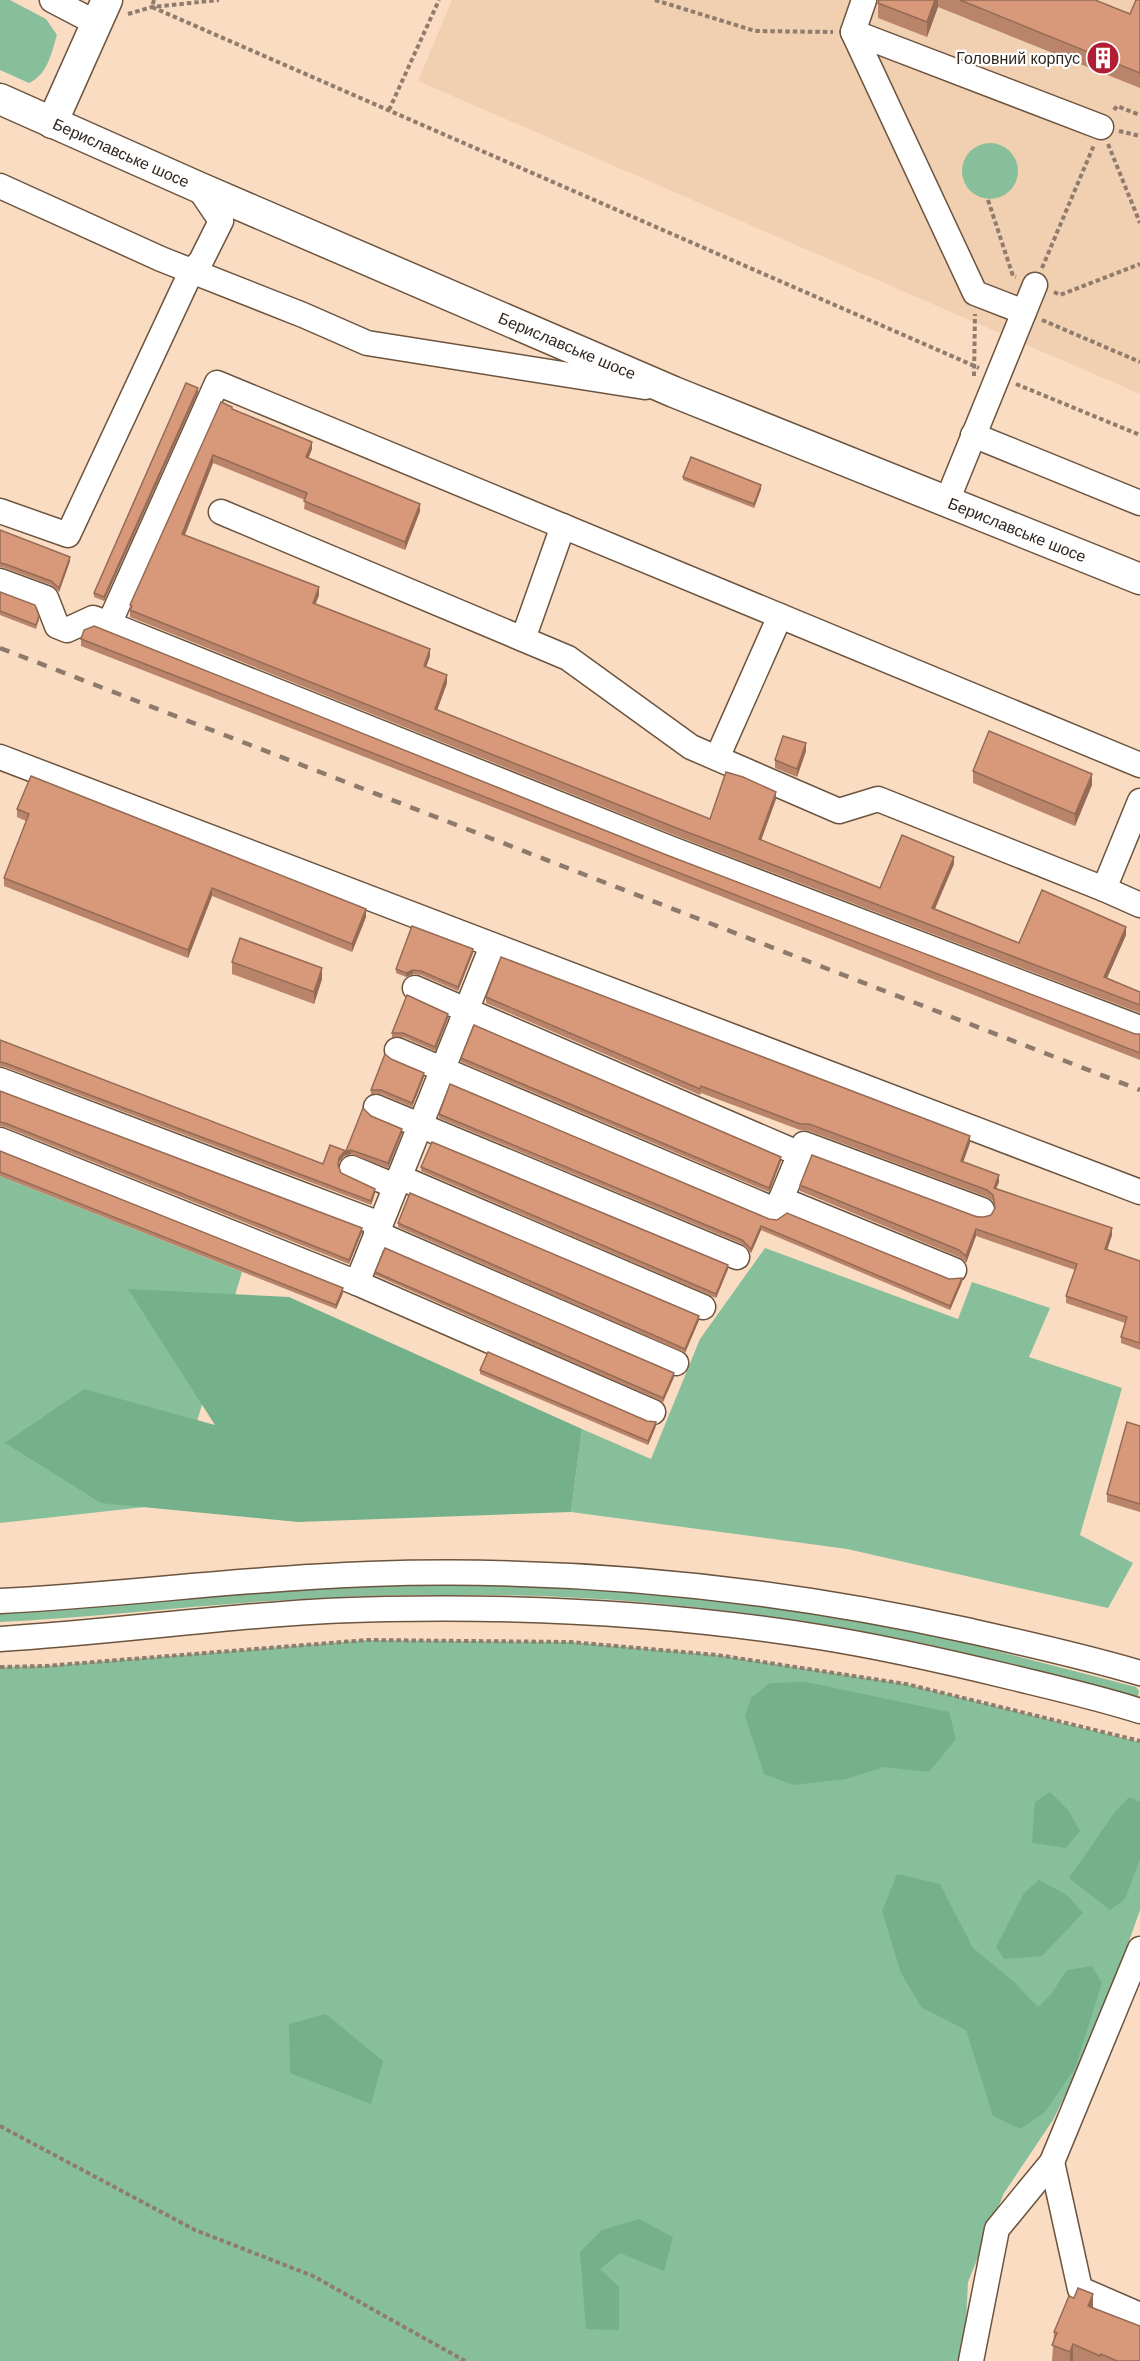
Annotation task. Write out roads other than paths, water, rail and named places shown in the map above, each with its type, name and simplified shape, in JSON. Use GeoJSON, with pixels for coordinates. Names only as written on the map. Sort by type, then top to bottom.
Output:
{"type":"FeatureCollection","features":[{"type":"Feature","properties":{"kind":"main road"},"geometry":{"type":"LineString","coordinates":[[52,123],[102,12]]}},
{"type":"Feature","properties":{"kind":"main road","name":"Бериславське шосе"},"geometry":{"type":"LineString","coordinates":[[0,99],[674,392],[1140,579]]}},
{"type":"Feature","properties":{"kind":"street"},"geometry":{"type":"LineString","coordinates":[[52,0],[102,12]]}},
{"type":"Feature","properties":{"kind":"street"},"geometry":{"type":"LineString","coordinates":[[864,0],[853,32],[975,293],[1024,312]]}},
{"type":"Feature","properties":{"kind":"street"},"geometry":{"type":"LineString","coordinates":[[853,32],[1101,127]]}},
{"type":"Feature","properties":{"kind":"street"},"geometry":{"type":"LineString","coordinates":[[0,186],[149,254],[367,343],[674,392]]}},
{"type":"Feature","properties":{"kind":"street"},"geometry":{"type":"LineString","coordinates":[[0,511],[68,535],[192,272],[201,261],[221,221],[198,187]]}},
{"type":"Feature","properties":{"kind":"street"},"geometry":{"type":"LineString","coordinates":[[947,501],[973,435],[986,377],[1024,312],[1035,285]]}},
{"type":"Feature","properties":{"kind":"street"},"geometry":{"type":"LineString","coordinates":[[109,624],[217,383],[1140,765]]}},
{"type":"Feature","properties":{"kind":"street"},"geometry":{"type":"LineString","coordinates":[[973,435],[1140,503]]}},
{"type":"Feature","properties":{"kind":"street"},"geometry":{"type":"LineString","coordinates":[[221,512],[568,658],[691,747],[839,811],[878,799],[1140,905]]}},
{"type":"Feature","properties":{"kind":"street"},"geometry":{"type":"LineString","coordinates":[[522,639],[563,526]]}},
{"type":"Feature","properties":{"kind":"street"},"geometry":{"type":"LineString","coordinates":[[0,581],[46,598],[57,626],[67,630],[93,618],[669,848],[1140,1028]]}},
{"type":"Feature","properties":{"kind":"street"},"geometry":{"type":"LineString","coordinates":[[717,758],[780,616]]}},
{"type":"Feature","properties":{"kind":"street"},"geometry":{"type":"LineString","coordinates":[[0,757],[1140,1192]]}},
{"type":"Feature","properties":{"kind":"street"},"geometry":{"type":"LineString","coordinates":[[1104,889],[1140,801]]}},
{"type":"Feature","properties":{"kind":"street"},"geometry":{"type":"LineString","coordinates":[[357,1283],[492,946]]}},
{"type":"Feature","properties":{"kind":"street"},"geometry":{"type":"LineString","coordinates":[[415,988],[800,1154]]}},
{"type":"Feature","properties":{"kind":"street"},"geometry":{"type":"LineString","coordinates":[[398,1050],[775,1210],[804,1144],[982,1210]]}},
{"type":"Feature","properties":{"kind":"street"},"geometry":{"type":"LineString","coordinates":[[0,1080],[378,1229],[676,1363]]}},
{"type":"Feature","properties":{"kind":"street"},"geometry":{"type":"LineString","coordinates":[[376,1107],[737,1257]]}},
{"type":"Feature","properties":{"kind":"street"},"geometry":{"type":"LineString","coordinates":[[0,1140],[357,1283],[653,1412]]}},
{"type":"Feature","properties":{"kind":"street"},"geometry":{"type":"LineString","coordinates":[[352,1168],[397,1181],[703,1307]]}},
{"type":"Feature","properties":{"kind":"street"},"geometry":{"type":"LineString","coordinates":[[781,1199],[954,1270]]}},
{"type":"Feature","properties":{"kind":"street"},"geometry":{"type":"LineString","coordinates":[[0,1601],[70,1598],[281,1577],[419,1573],[546,1574],[656,1581],[838,1604],[1018,1641],[1140,1673]]}},
{"type":"Feature","properties":{"kind":"street"},"geometry":{"type":"LineString","coordinates":[[0,1639],[281,1613],[504,1608],[613,1613],[839,1640],[978,1670],[1106,1701],[1140,1712]]}},
{"type":"Feature","properties":{"kind":"street"},"geometry":{"type":"LineString","coordinates":[[971,2361],[997,2229],[1052,2163],[1140,1949]]}},
{"type":"Feature","properties":{"kind":"street"},"geometry":{"type":"LineString","coordinates":[[1052,2163],[1080,2289],[1140,2315]]}},
{"type":"Feature","properties":{"kind":"railway"},"geometry":{"type":"LineString","coordinates":[[0,648],[1140,1090]]}},
{"type":"Feature","properties":{"kind":"place","name":"Головний корпус"},"geometry":{"type":"Point","coordinates":[1103,58]}}]}
